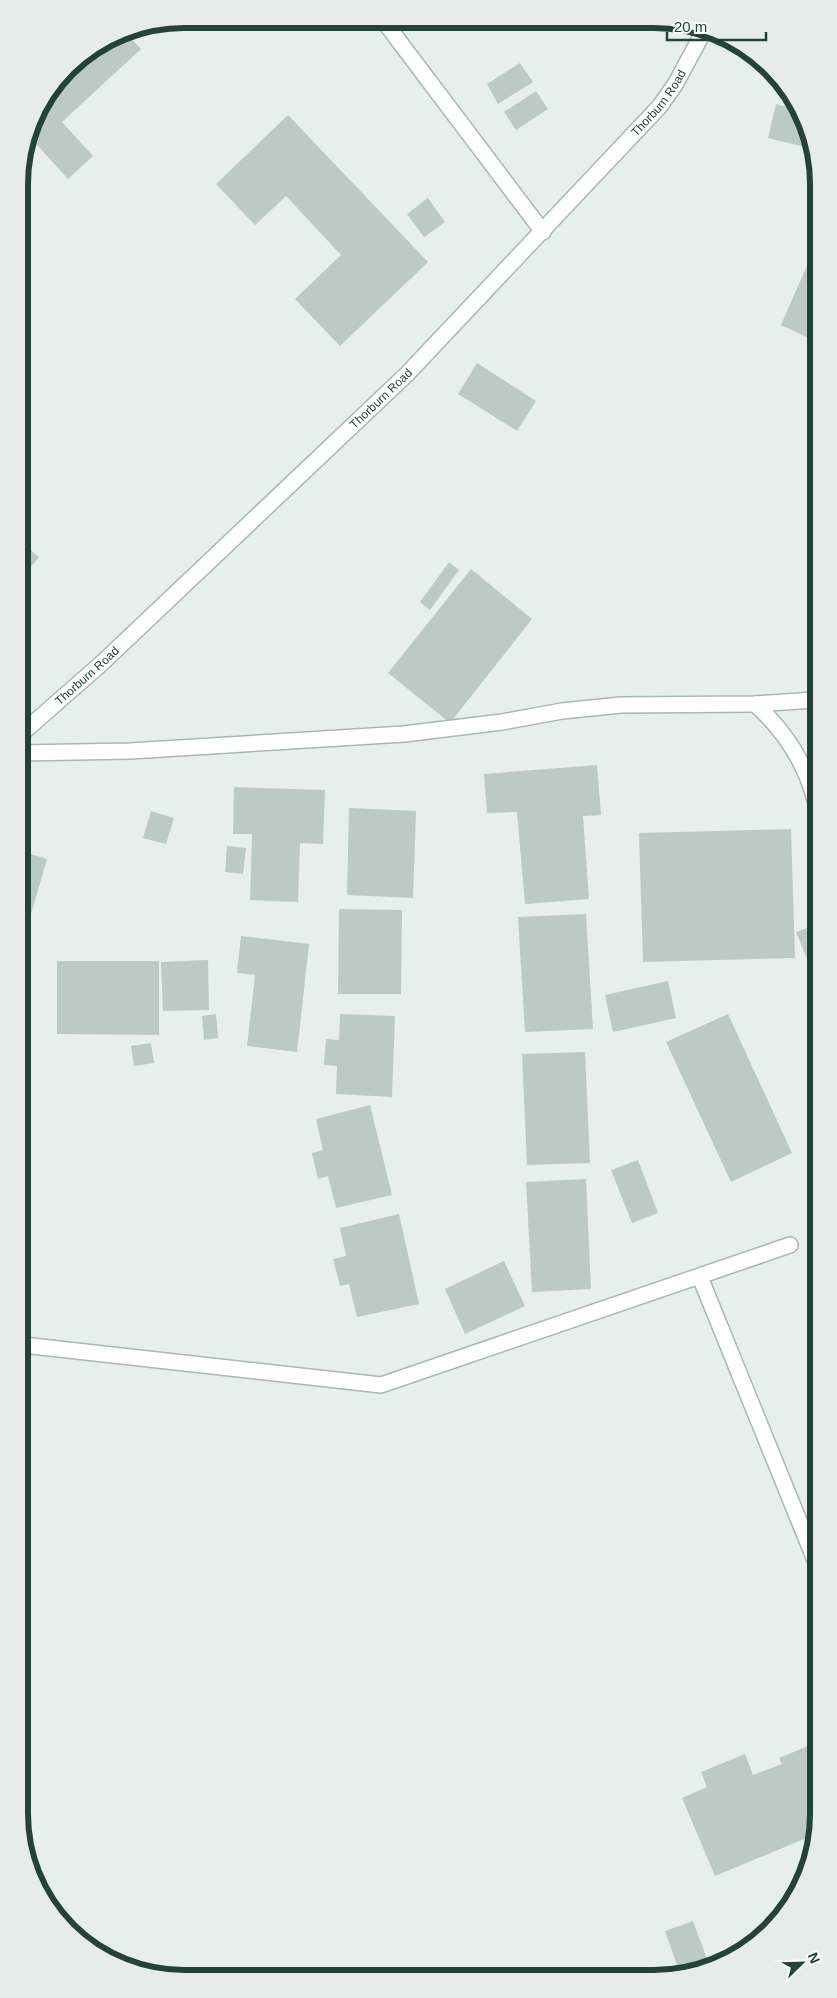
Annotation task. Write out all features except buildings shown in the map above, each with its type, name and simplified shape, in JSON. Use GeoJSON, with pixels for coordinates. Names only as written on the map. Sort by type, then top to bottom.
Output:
{"type":"FeatureCollection","features":[{"type":"Feature","properties":{"kind":"street"},"geometry":{"type":"LineString","coordinates":[[389,28],[543,232]]}},
{"type":"Feature","properties":{"kind":"street","name":"Thorburn Road"},"geometry":{"type":"LineString","coordinates":[[28,728],[102,663],[408,374],[660,106],[676,83],[702,35]]}},
{"type":"Feature","properties":{"kind":"street"},"geometry":{"type":"LineString","coordinates":[[28,753],[130,751],[395,734],[502,722],[562,711],[621,705],[755,704],[810,700]]}},
{"type":"Feature","properties":{"kind":"street"},"geometry":{"type":"LineString","coordinates":[[755,704],[773,720],[789,741],[810,781]]}},
{"type":"Feature","properties":{"kind":"street"},"geometry":{"type":"LineString","coordinates":[[28,1346],[381,1385],[790,1245]]}},
{"type":"Feature","properties":{"kind":"street"},"geometry":{"type":"LineString","coordinates":[[700,1277],[809,1546]]}}]}
